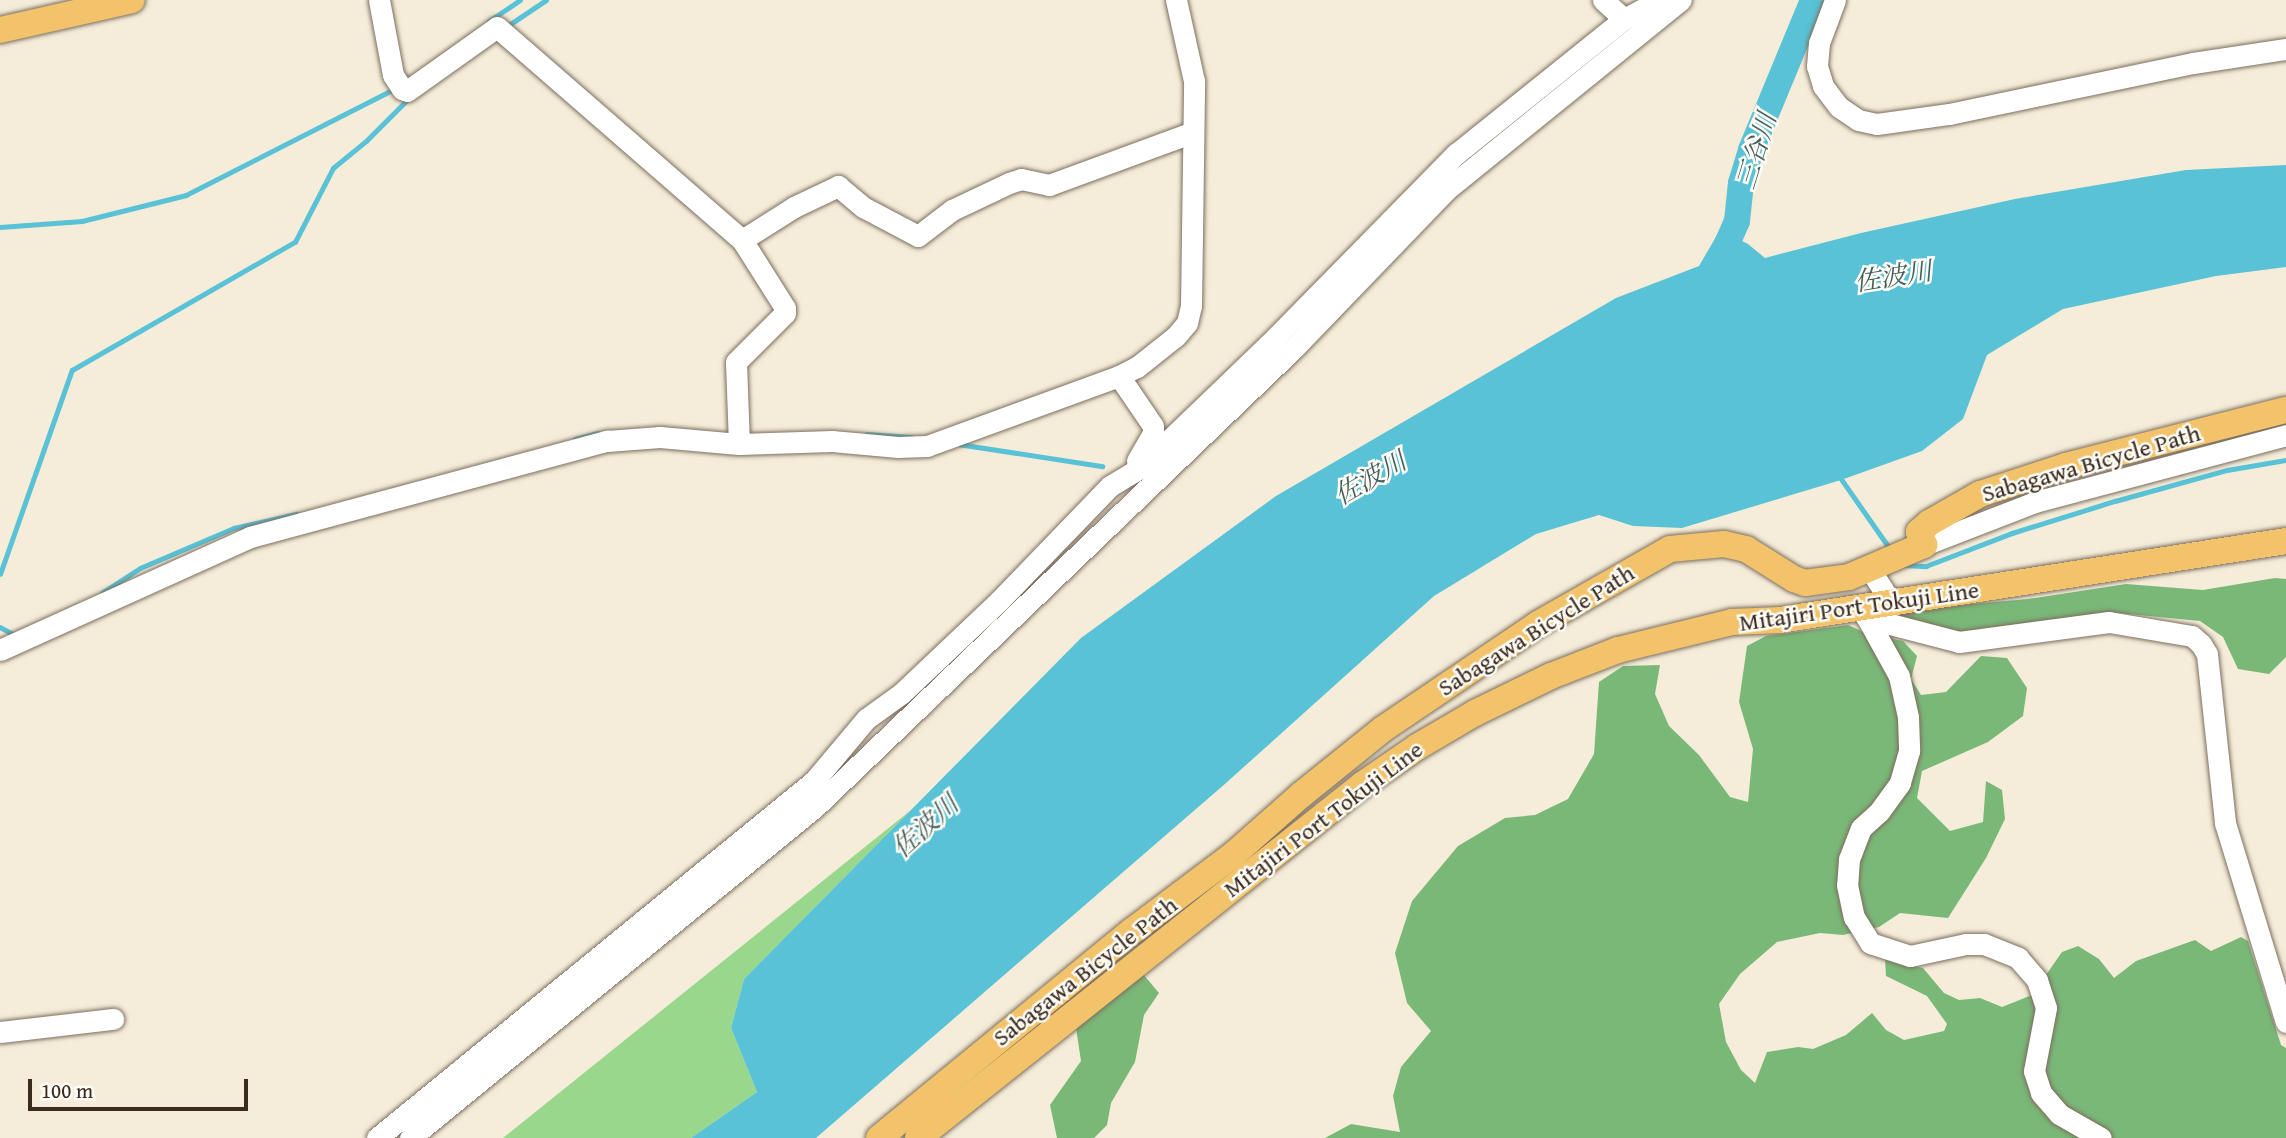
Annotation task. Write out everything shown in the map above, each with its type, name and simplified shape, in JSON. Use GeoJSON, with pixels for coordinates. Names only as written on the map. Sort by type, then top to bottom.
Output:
{"type":"FeatureCollection","features":[{"type":"Feature","properties":{"kind":"main road"},"geometry":{"type":"LineString","coordinates":[[0,30],[132,0]]}},
{"type":"Feature","properties":{"kind":"main road","name":"Sabagawa Bicycle Path"},"geometry":{"type":"LineString","coordinates":[[879,1138],[1132,931],[1233,855],[1382,729],[1527,630],[1670,549],[1724,544],[1746,549],[1805,583],[1849,577],[1919,547],[1919,532],[1928,523],[1980,494],[2091,459],[2286,410]]}},
{"type":"Feature","properties":{"kind":"main road","name":"Mitajiri Port Tokuji Line"},"geometry":{"type":"LineString","coordinates":[[918,1138],[1362,785],[1417,747],[1475,713],[1551,676],[1631,646],[1732,622],[1863,612],[1891,602],[2286,541]]}},
{"type":"Feature","properties":{"kind":"street"},"geometry":{"type":"LineString","coordinates":[[379,0],[393,75],[402,89],[407,91],[497,27],[742,240],[779,298],[785,313],[736,362],[735,400],[740,438]]}},
{"type":"Feature","properties":{"kind":"street"},"geometry":{"type":"LineString","coordinates":[[0,650],[250,537],[607,441],[660,437],[740,438],[832,441],[898,447],[936,442],[1119,376],[1167,344],[1186,323],[1191,306],[1194,81],[1176,0]]}},
{"type":"Feature","properties":{"kind":"street"},"geometry":{"type":"LineString","coordinates":[[1603,0],[1624,19]]}},
{"type":"Feature","properties":{"kind":"street"},"geometry":{"type":"LineString","coordinates":[[377,1138],[814,781],[866,719],[902,693],[999,601],[1110,486],[1140,468],[1268,345],[1456,154],[1624,19],[1659,0]]}},
{"type":"Feature","properties":{"kind":"street"},"geometry":{"type":"LineString","coordinates":[[410,1138],[815,807],[1086,544],[1295,347],[1446,190],[1681,0]]}},
{"type":"Feature","properties":{"kind":"street"},"geometry":{"type":"LineString","coordinates":[[1835,0],[1819,43],[1817,66],[1823,86],[1839,107],[1858,120],[1878,124],[1949,114],[2193,63],[2286,49]]}},
{"type":"Feature","properties":{"kind":"street"},"geometry":{"type":"LineString","coordinates":[[742,240],[794,207],[838,186],[863,207],[918,236],[952,210],[1009,183],[1021,179],[1049,185],[1193,132]]}},
{"type":"Feature","properties":{"kind":"street"},"geometry":{"type":"LineString","coordinates":[[1086,544],[1083,538],[1129,474],[1153,433],[1153,426],[1119,376]]}},
{"type":"Feature","properties":{"kind":"street"},"geometry":{"type":"LineString","coordinates":[[1919,547],[2035,502],[2286,435]]}},
{"type":"Feature","properties":{"kind":"street"},"geometry":{"type":"LineString","coordinates":[[1876,565],[1891,602]]}},
{"type":"Feature","properties":{"kind":"street"},"geometry":{"type":"LineString","coordinates":[[1863,612],[1959,642],[2109,622],[2192,636],[2201,644],[2207,654],[2224,823],[2286,1022]]}},
{"type":"Feature","properties":{"kind":"street"},"geometry":{"type":"LineString","coordinates":[[1863,612],[1899,676],[1908,717],[1909,751],[1900,783],[1880,811],[1861,828],[1849,859],[1847,885],[1854,917],[1870,943],[1910,956],[1966,944],[1984,944],[2018,958],[2037,981],[2046,1008],[2035,1071],[2041,1093],[2059,1114],[2101,1138]]}},
{"type":"Feature","properties":{"kind":"street"},"geometry":{"type":"LineString","coordinates":[[839,753],[893,722],[903,722]]}},
{"type":"Feature","properties":{"kind":"street"},"geometry":{"type":"LineString","coordinates":[[1132,931],[1149,953]]}},
{"type":"Feature","properties":{"kind":"street"},"geometry":{"type":"LineString","coordinates":[[0,1032],[113,1019]]}},
{"type":"Feature","properties":{"kind":"green space"},"geometry":{"type":"Polygon","coordinates":[[[2275,578],[2286,579],[2286,657],[2269,674],[2238,669],[2223,637],[2200,621],[2108,612],[1979,634],[1899,623],[1904,610],[2028,599],[2126,584],[2203,590],[2275,578]]]}},
{"type":"Feature","properties":{"kind":"green space"},"geometry":{"type":"Polygon","coordinates":[[[1848,625],[1868,634],[1903,641],[1917,656],[1911,679],[1921,695],[1946,692],[1981,656],[2007,658],[2027,688],[2023,716],[1988,742],[1922,771],[1917,798],[1950,831],[1983,822],[1986,781],[2002,790],[2005,819],[1986,858],[1948,918],[1900,913],[1879,927],[1843,935],[1820,933],[1777,942],[1740,974],[1719,1004],[1726,1042],[1741,1070],[1755,1083],[1767,1052],[1798,1047],[1813,1049],[1846,1035],[1872,1013],[1886,1030],[1904,1040],[1944,1031],[1947,1024],[1927,996],[1886,976],[1885,959],[1923,968],[1944,993],[1959,1000],[1980,998],[2002,1007],[2032,995],[2062,952],[2078,946],[2099,959],[2114,978],[2136,961],[2195,940],[2211,951],[2241,937],[2248,941],[2281,1045],[2286,1048],[2286,1138],[1325,1138],[1351,1124],[1400,1132],[1393,1096],[1401,1067],[1431,1031],[1407,1003],[1395,953],[1412,901],[1458,846],[1505,818],[1535,815],[1568,799],[1594,754],[1599,682],[1623,666],[1660,665],[1655,694],[1669,726],[1699,755],[1730,797],[1748,802],[1753,749],[1739,702],[1747,646],[1766,636],[1848,625]]]}},
{"type":"Feature","properties":{"kind":"green space"},"geometry":{"type":"Polygon","coordinates":[[[911,810],[744,979],[731,1028],[757,1092],[691,1138],[503,1138],[911,810]]]}},
{"type":"Feature","properties":{"kind":"green space"},"geometry":{"type":"Polygon","coordinates":[[[1143,974],[1159,993],[1144,1015],[1135,1062],[1111,1103],[1107,1125],[1094,1138],[1057,1138],[1050,1105],[1081,1061],[1076,1028],[1143,974]]]}},
{"type":"Feature","properties":{"kind":"water","name":"佐波川"},"geometry":{"type":"Polygon","coordinates":[[[2286,165],[2286,267],[2216,276],[2063,309],[1987,355],[1963,419],[1922,451],[1841,480],[1682,528],[1633,526],[1599,515],[1536,534],[1434,596],[1226,783],[816,1138],[691,1138],[757,1092],[731,1028],[744,979],[1081,638],[1276,496],[1616,298],[1699,266],[1720,230],[1748,244],[1765,258],[1861,233],[2015,199],[2186,170],[2286,165]]]}},
{"type":"Feature","properties":{"kind":"waterway"},"geometry":{"type":"LineString","coordinates":[[489,21],[520,0]]}},
{"type":"Feature","properties":{"kind":"waterway"},"geometry":{"type":"LineString","coordinates":[[506,27],[546,0]]}},
{"type":"Feature","properties":{"kind":"waterway","name":"三谷川"},"geometry":{"type":"LineString","coordinates":[[1717,267],[1737,221],[1741,183],[1751,150],[1813,0]]}},
{"type":"Feature","properties":{"kind":"waterway"},"geometry":{"type":"LineString","coordinates":[[0,227],[82,221],[186,195],[394,89]]}},
{"type":"Feature","properties":{"kind":"waterway"},"geometry":{"type":"LineString","coordinates":[[0,574],[72,370],[295,242],[333,168],[366,141],[409,98]]}},
{"type":"Feature","properties":{"kind":"waterway"},"geometry":{"type":"LineString","coordinates":[[575,439],[597,433]]}},
{"type":"Feature","properties":{"kind":"waterway"},"geometry":{"type":"LineString","coordinates":[[867,434],[911,437]]}},
{"type":"Feature","properties":{"kind":"waterway"},"geometry":{"type":"LineString","coordinates":[[958,444],[1102,466]]}},
{"type":"Feature","properties":{"kind":"waterway"},"geometry":{"type":"LineString","coordinates":[[1904,565],[1926,566],[2012,533],[2115,501],[2227,470],[2286,460]]}},
{"type":"Feature","properties":{"kind":"waterway"},"geometry":{"type":"LineString","coordinates":[[1840,477],[1891,550]]}},
{"type":"Feature","properties":{"kind":"waterway"},"geometry":{"type":"LineString","coordinates":[[102,593],[140,568],[234,528],[296,514]]}},
{"type":"Feature","properties":{"kind":"waterway"},"geometry":{"type":"LineString","coordinates":[[0,627],[13,634]]}}]}
